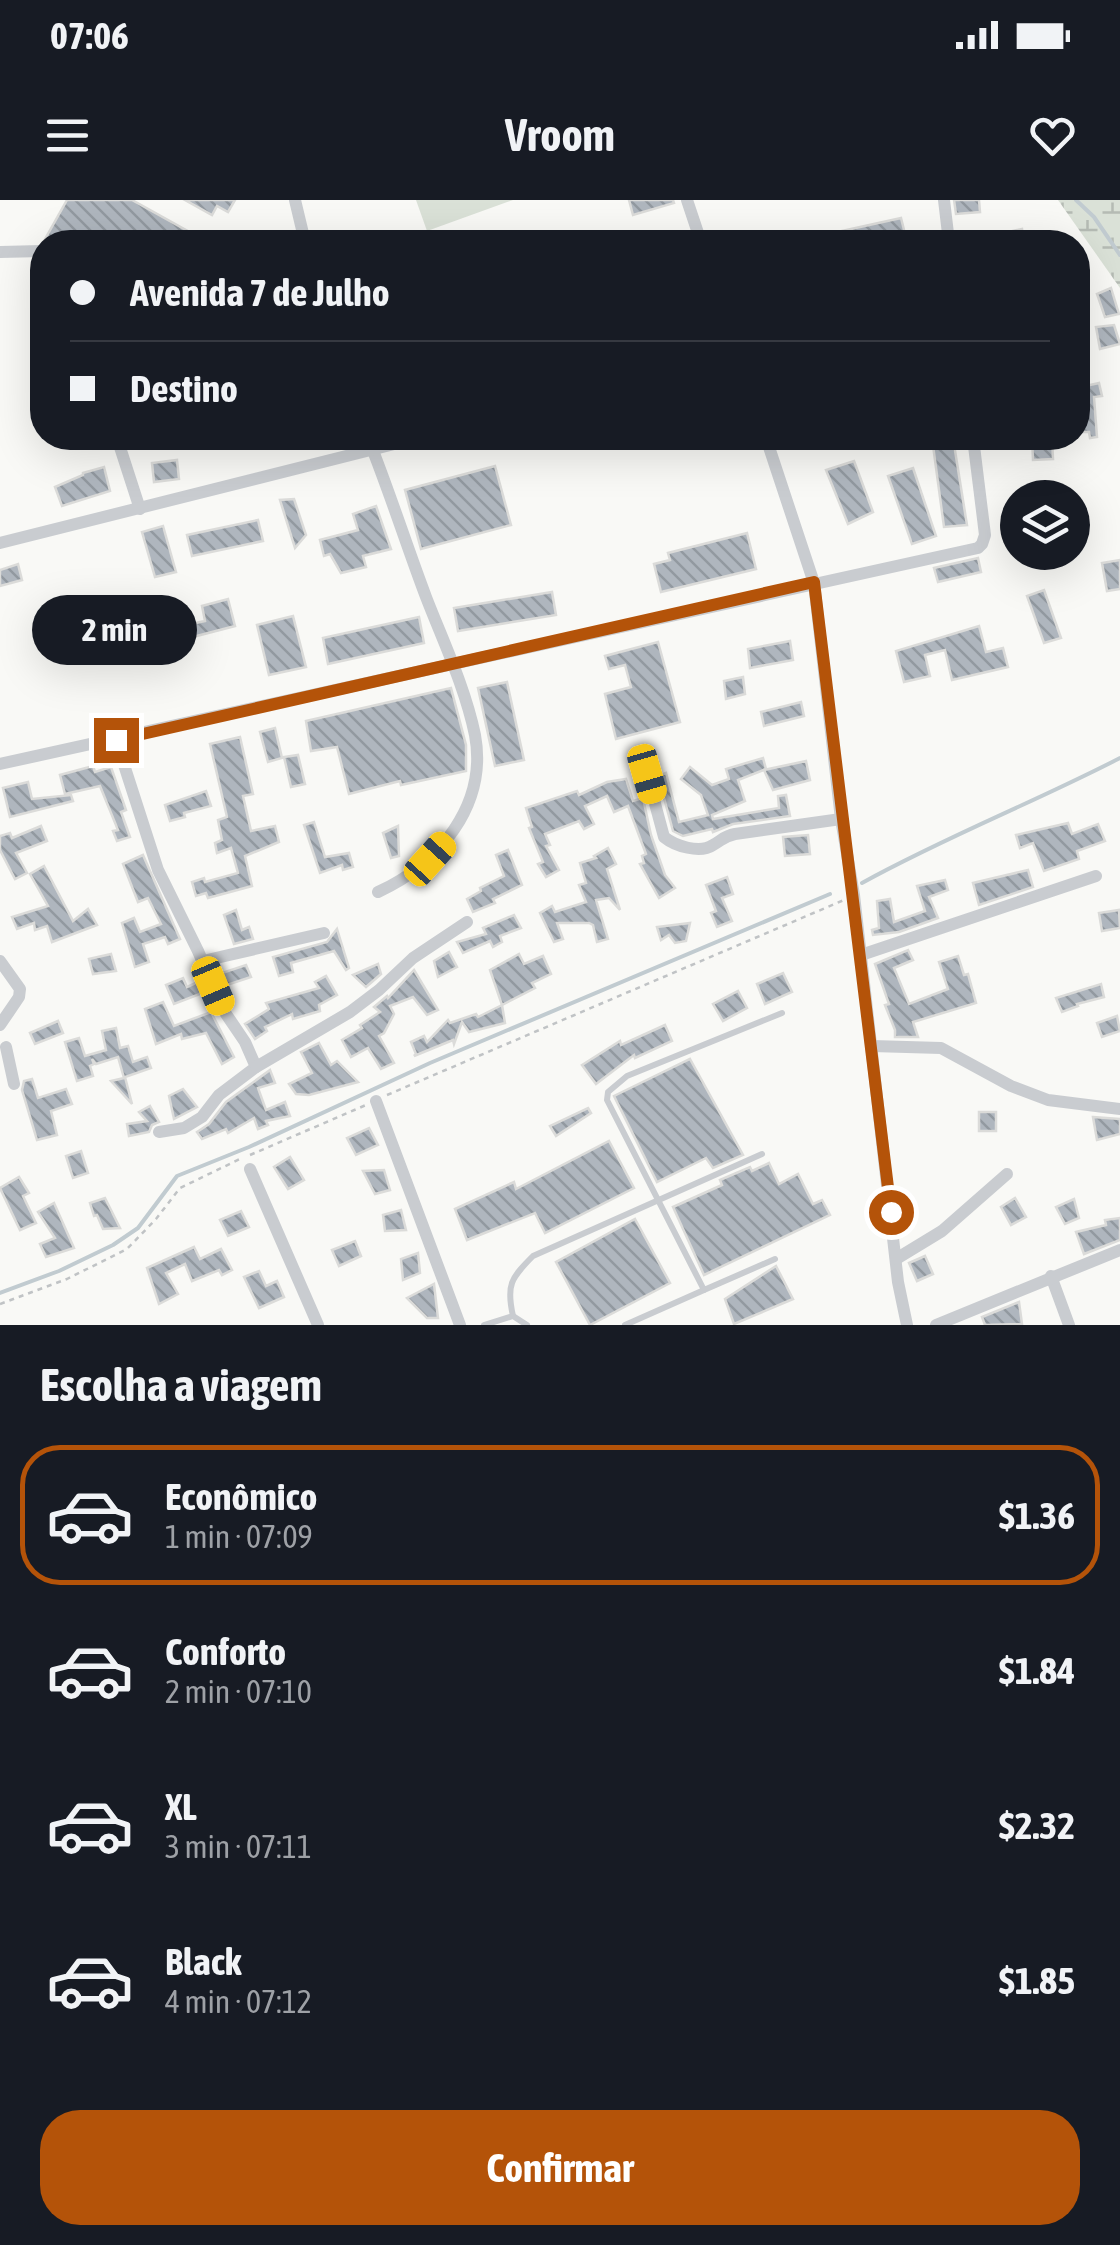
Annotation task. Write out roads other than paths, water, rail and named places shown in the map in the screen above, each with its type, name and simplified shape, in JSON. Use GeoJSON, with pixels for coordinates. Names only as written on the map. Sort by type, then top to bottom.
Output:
{"type":"FeatureCollection","features":[{"type":"Feature","properties":{"kind":"street"},"geometry":{"type":"LineString","coordinates":[[295,200],[302,230]]}},
{"type":"Feature","properties":{"kind":"street"},"geometry":{"type":"LineString","coordinates":[[687,200],[697,230]]}},
{"type":"Feature","properties":{"kind":"street"},"geometry":{"type":"LineString","coordinates":[[944,200],[948,230]]}},
{"type":"Feature","properties":{"kind":"street"},"geometry":{"type":"LineString","coordinates":[[0,252],[30,251]]}},
{"type":"Feature","properties":{"kind":"street"},"geometry":{"type":"LineString","coordinates":[[121,450],[140,509]]}},
{"type":"Feature","properties":{"kind":"street"},"geometry":{"type":"LineString","coordinates":[[0,543],[353,450]]}},
{"type":"Feature","properties":{"kind":"street"},"geometry":{"type":"LineString","coordinates":[[369,450],[452,664],[475,735],[476,767],[463,818],[430,859],[400,882],[378,892]]}},
{"type":"Feature","properties":{"kind":"street"},"geometry":{"type":"LineString","coordinates":[[770,450],[814,582],[907,1325]]}},
{"type":"Feature","properties":{"kind":"street"},"geometry":{"type":"LineString","coordinates":[[0,764],[978,548],[985,534],[974,450]]}},
{"type":"Feature","properties":{"kind":"street"},"geometry":{"type":"LineString","coordinates":[[116,740],[145,839],[224,1012],[256,1067]]}},
{"type":"Feature","properties":{"kind":"street"},"geometry":{"type":"LineString","coordinates":[[647,774],[664,836],[670,842],[697,849],[712,846],[722,836],[841,819]]}},
{"type":"Feature","properties":{"kind":"street"},"geometry":{"type":"LineString","coordinates":[[862,955],[1096,876]]}},
{"type":"Feature","properties":{"kind":"street"},"geometry":{"type":"LineString","coordinates":[[159,1132],[184,1128],[195,1121],[219,1094],[256,1067],[350,1012],[413,958],[467,922]]}},
{"type":"Feature","properties":{"kind":"street"},"geometry":{"type":"LineString","coordinates":[[202,961],[324,933]]}},
{"type":"Feature","properties":{"kind":"street"},"geometry":{"type":"LineString","coordinates":[[0,961],[20,988],[19,997],[0,1027],[14,1084]]}},
{"type":"Feature","properties":{"kind":"street"},"geometry":{"type":"LineString","coordinates":[[872,1046],[941,1048],[1011,1086],[1040,1097],[1120,1109]]}},
{"type":"Feature","properties":{"kind":"street"},"geometry":{"type":"LineString","coordinates":[[376,1100],[460,1325]]}},
{"type":"Feature","properties":{"kind":"street"},"geometry":{"type":"LineString","coordinates":[[250,1169],[318,1325]]}},
{"type":"Feature","properties":{"kind":"street"},"geometry":{"type":"LineString","coordinates":[[896,1259],[942,1232],[1007,1174]]}},
{"type":"Feature","properties":{"kind":"street"},"geometry":{"type":"LineString","coordinates":[[936,1325],[1120,1250]]}},
{"type":"Feature","properties":{"kind":"street"},"geometry":{"type":"LineString","coordinates":[[1050,1276],[1069,1325]]}},
{"type":"Feature","properties":{"kind":"lane"},"geometry":{"type":"LineString","coordinates":[[704,1290],[612,1112],[608,1092],[627,1076],[782,1013]]}},
{"type":"Feature","properties":{"kind":"lane"},"geometry":{"type":"LineString","coordinates":[[527,1325],[514,1316],[508,1291],[517,1272],[533,1256],[762,1154]]}},
{"type":"Feature","properties":{"kind":"lane"},"geometry":{"type":"LineString","coordinates":[[625,1325],[774,1259]]}},
{"type":"Feature","properties":{"kind":"lane"},"geometry":{"type":"LineString","coordinates":[[484,1325],[514,1316]]}},
{"type":"Feature","properties":{"kind":"waterway"},"geometry":{"type":"LineString","coordinates":[[1076,200],[1094,217],[1120,255]]}},
{"type":"Feature","properties":{"kind":"waterway"},"geometry":{"type":"LineString","coordinates":[[862,883],[1120,758]]}},
{"type":"Feature","properties":{"kind":"waterway"},"geometry":{"type":"LineString","coordinates":[[0,1293],[113,1245],[138,1228],[177,1176],[430,1063],[830,894]]}}]}
